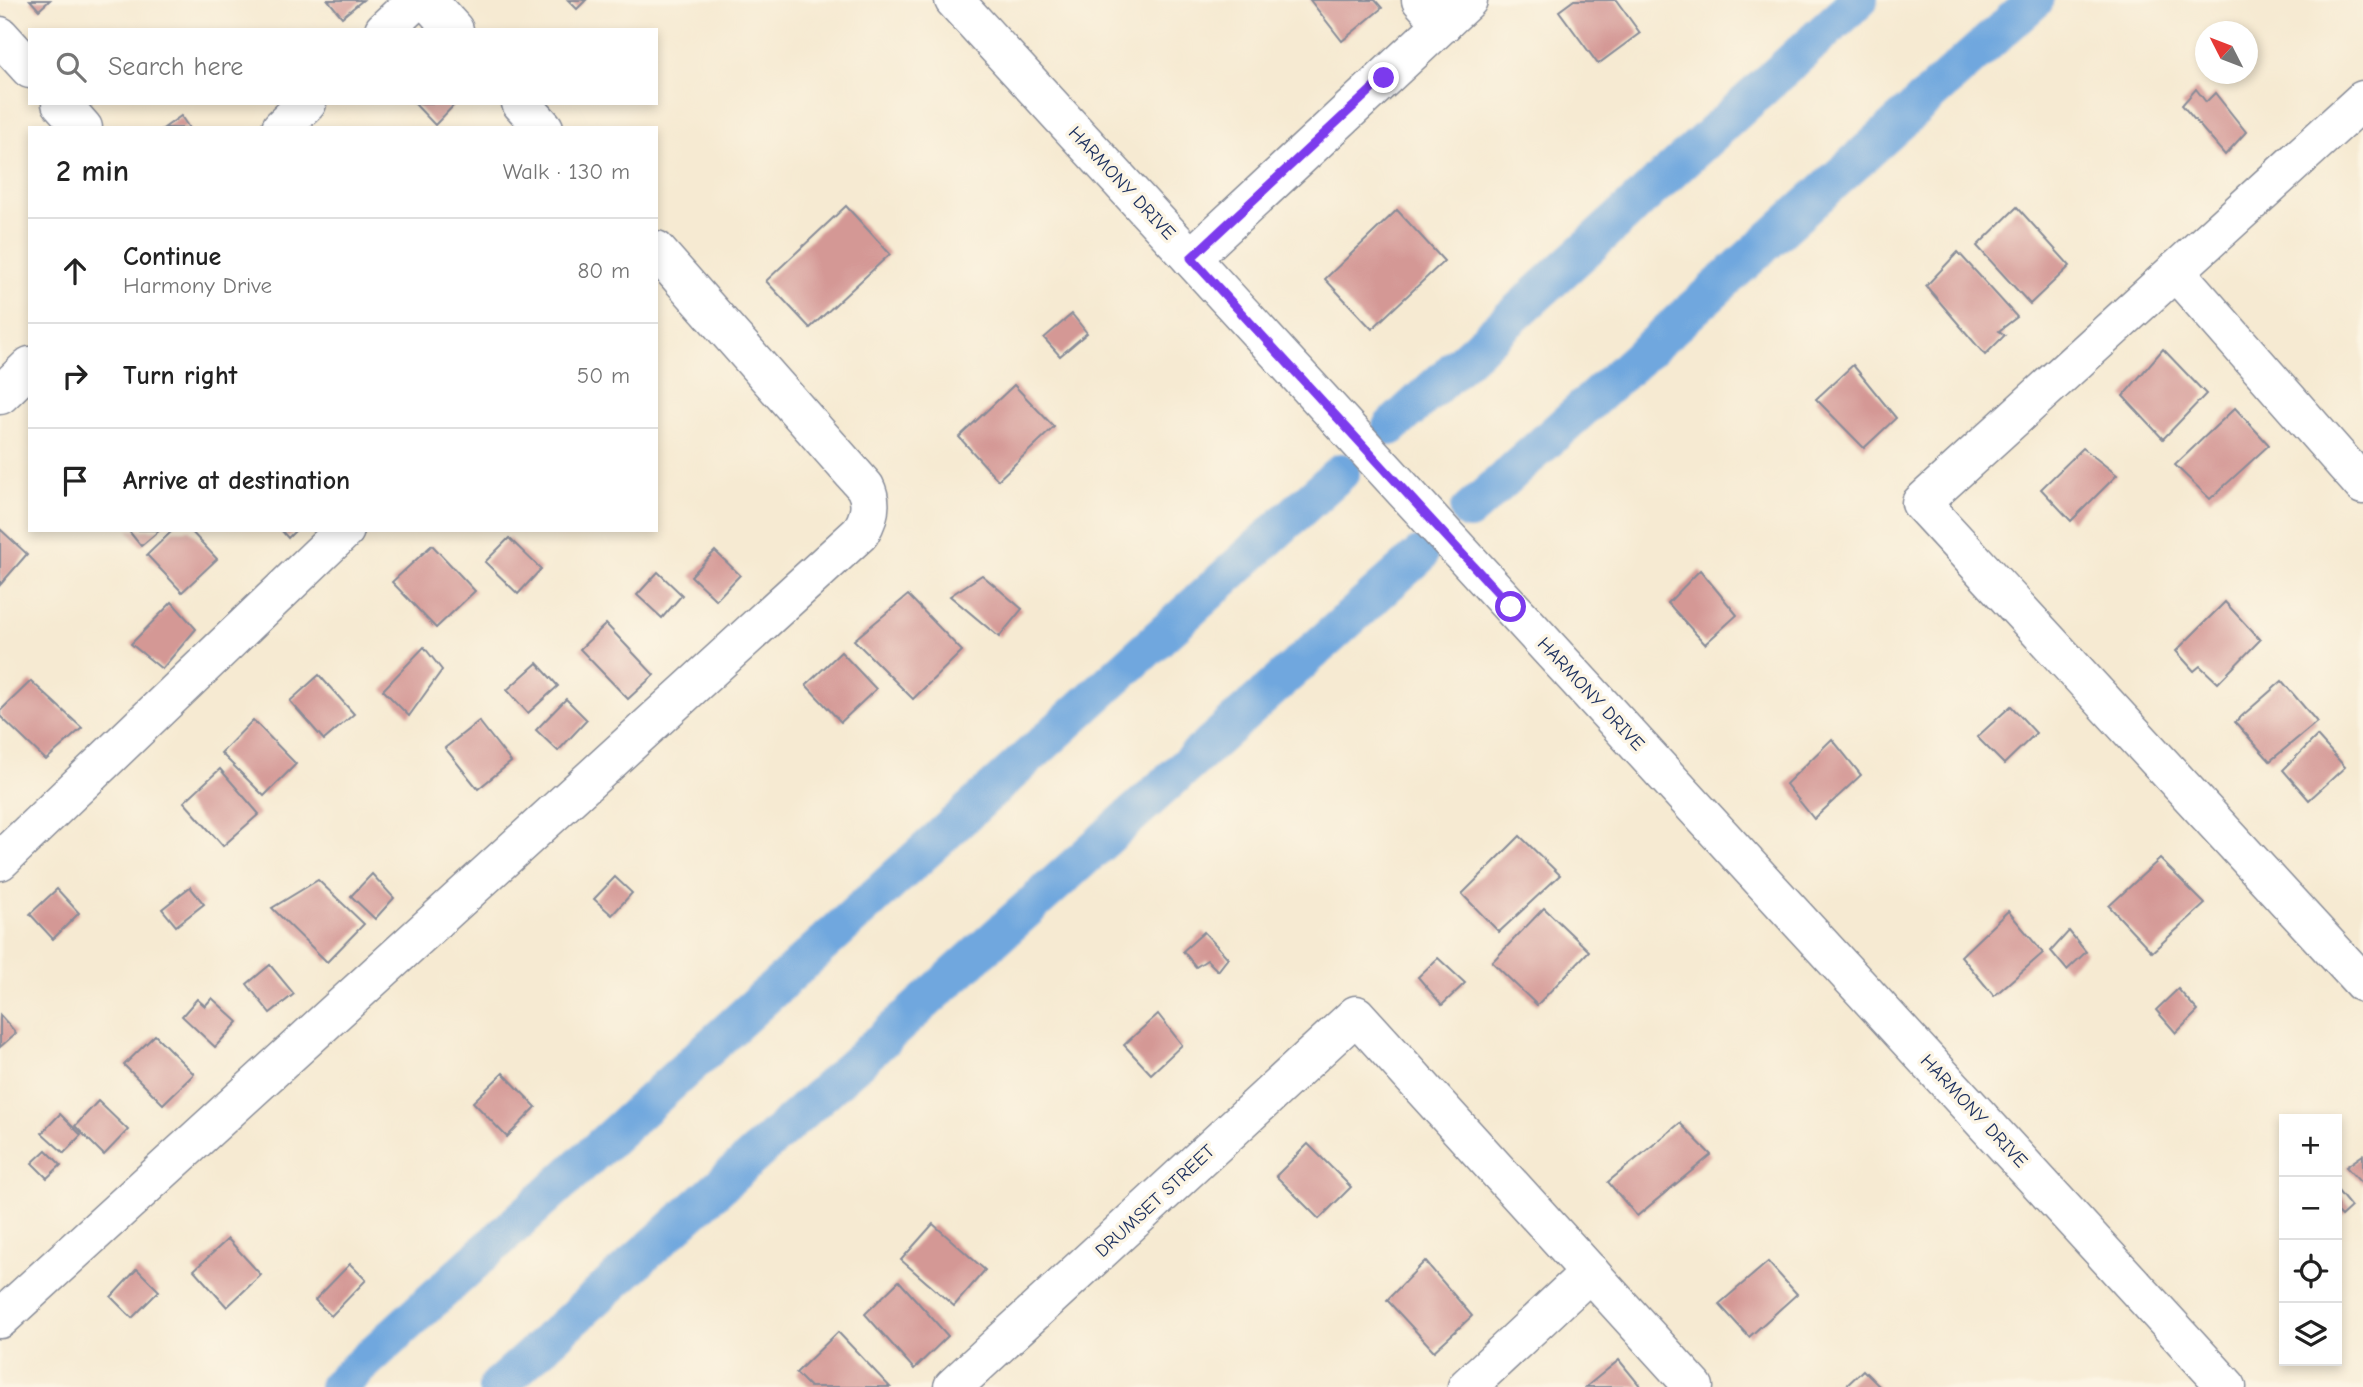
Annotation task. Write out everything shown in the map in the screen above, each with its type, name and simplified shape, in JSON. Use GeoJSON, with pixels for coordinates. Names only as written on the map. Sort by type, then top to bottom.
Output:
{"type":"FeatureCollection","features":[{"type":"Feature","properties":{"kind":"street"},"geometry":{"type":"LineString","coordinates":[[386,28],[415,0]]}},
{"type":"Feature","properties":{"kind":"street"},"geometry":{"type":"LineString","coordinates":[[426,0],[452,28]]}},
{"type":"Feature","properties":{"kind":"street","name":"HARMONY DRIVE"},"geometry":{"type":"LineString","coordinates":[[954,0],[2227,1387]]}},
{"type":"Feature","properties":{"kind":"street"},"geometry":{"type":"LineString","coordinates":[[1191,258],[1444,8]]}},
{"type":"Feature","properties":{"kind":"street"},"geometry":{"type":"LineString","coordinates":[[0,36],[28,67]]}},
{"type":"Feature","properties":{"kind":"street"},"geometry":{"type":"LineString","coordinates":[[2363,100],[1921,503],[2363,983]]}},
{"type":"Feature","properties":{"kind":"street"},"geometry":{"type":"LineString","coordinates":[[63,105],[81,126]]}},
{"type":"Feature","properties":{"kind":"street"},"geometry":{"type":"LineString","coordinates":[[283,126],[305,105]]}},
{"type":"Feature","properties":{"kind":"street"},"geometry":{"type":"LineString","coordinates":[[524,105],[542,126]]}},
{"type":"Feature","properties":{"kind":"street"},"geometry":{"type":"LineString","coordinates":[[0,1319],[860,533],[867,522],[870,508],[865,486],[658,252]]}},
{"type":"Feature","properties":{"kind":"street"},"geometry":{"type":"LineString","coordinates":[[2175,271],[2363,485]]}},
{"type":"Feature","properties":{"kind":"street"},"geometry":{"type":"LineString","coordinates":[[0,395],[28,368]]}},
{"type":"Feature","properties":{"kind":"street"},"geometry":{"type":"LineString","coordinates":[[0,861],[343,532]]}},
{"type":"Feature","properties":{"kind":"street","name":"DRUMSET STREET"},"geometry":{"type":"LineString","coordinates":[[953,1387],[1356,1015],[1590,1272]]}},
{"type":"Feature","properties":{"kind":"street"},"geometry":{"type":"LineString","coordinates":[[1467,1387],[1590,1272],[1694,1387]]}},
{"type":"Feature","properties":{"kind":"building"},"geometry":{"type":"Polygon","coordinates":[[[30,0],[50,0],[39,10],[30,0]]]}},
{"type":"Feature","properties":{"kind":"building"},"geometry":{"type":"Polygon","coordinates":[[[328,0],[363,0],[342,17],[328,0]]]}},
{"type":"Feature","properties":{"kind":"building"},"geometry":{"type":"Polygon","coordinates":[[[568,0],[586,0],[577,9],[568,0]]]}},
{"type":"Feature","properties":{"kind":"building"},"geometry":{"type":"Polygon","coordinates":[[[1310,0],[1375,0],[1382,8],[1342,41],[1310,0]]]}},
{"type":"Feature","properties":{"kind":"building"},"geometry":{"type":"Polygon","coordinates":[[[1574,0],[1616,0],[1640,33],[1598,64],[1559,11],[1574,0]]]}},
{"type":"Feature","properties":{"kind":"building"},"geometry":{"type":"Polygon","coordinates":[[[2196,89],[2206,102],[2215,93],[2246,132],[2225,155],[2182,105],[2196,89]]]}},
{"type":"Feature","properties":{"kind":"building"},"geometry":{"type":"Polygon","coordinates":[[[416,105],[454,105],[435,125],[416,105]]]}},
{"type":"Feature","properties":{"kind":"building"},"geometry":{"type":"Polygon","coordinates":[[[181,116],[188,126],[167,126],[181,116]]]}},
{"type":"Feature","properties":{"kind":"building"},"geometry":{"type":"Polygon","coordinates":[[[846,206],[890,254],[810,328],[766,281],[846,206]]]}},
{"type":"Feature","properties":{"kind":"building"},"geometry":{"type":"Polygon","coordinates":[[[2017,207],[2070,266],[2030,304],[1977,246],[2017,207]]]}},
{"type":"Feature","properties":{"kind":"building"},"geometry":{"type":"Polygon","coordinates":[[[1397,210],[1444,261],[1372,329],[1325,279],[1397,210]]]}},
{"type":"Feature","properties":{"kind":"building"},"geometry":{"type":"Polygon","coordinates":[[[1958,252],[2017,317],[1999,331],[2005,335],[1985,355],[1926,286],[1958,252]]]}},
{"type":"Feature","properties":{"kind":"building"},"geometry":{"type":"Polygon","coordinates":[[[1072,314],[1087,333],[1060,356],[1044,338],[1072,314]]]}},
{"type":"Feature","properties":{"kind":"building"},"geometry":{"type":"Polygon","coordinates":[[[2163,349],[2206,394],[2163,439],[2123,396],[2163,349]]]}},
{"type":"Feature","properties":{"kind":"building"},"geometry":{"type":"Polygon","coordinates":[[[1853,365],[1896,418],[1864,448],[1816,399],[1853,365]]]}},
{"type":"Feature","properties":{"kind":"building"},"geometry":{"type":"Polygon","coordinates":[[[1014,385],[1054,427],[998,480],[959,437],[1014,385]]]}},
{"type":"Feature","properties":{"kind":"building"},"geometry":{"type":"Polygon","coordinates":[[[2235,408],[2269,445],[2210,499],[2175,465],[2235,408]]]}},
{"type":"Feature","properties":{"kind":"building"},"geometry":{"type":"Polygon","coordinates":[[[2083,448],[2117,475],[2071,521],[2041,489],[2083,448]]]}},
{"type":"Feature","properties":{"kind":"building"},"geometry":{"type":"Polygon","coordinates":[[[0,529],[27,554],[0,585],[0,529]]]}},
{"type":"Feature","properties":{"kind":"building"},"geometry":{"type":"Polygon","coordinates":[[[130,532],[158,532],[141,546],[130,532]]]}},
{"type":"Feature","properties":{"kind":"building"},"geometry":{"type":"Polygon","coordinates":[[[171,532],[192,532],[217,559],[182,592],[147,555],[171,532]]]}},
{"type":"Feature","properties":{"kind":"building"},"geometry":{"type":"Polygon","coordinates":[[[283,532],[294,532],[288,538],[283,532]]]}},
{"type":"Feature","properties":{"kind":"building"},"geometry":{"type":"Polygon","coordinates":[[[509,538],[541,569],[518,594],[485,562],[509,538]]]}},
{"type":"Feature","properties":{"kind":"building"},"geometry":{"type":"Polygon","coordinates":[[[432,545],[475,591],[436,628],[392,582],[432,545]]]}},
{"type":"Feature","properties":{"kind":"building"},"geometry":{"type":"Polygon","coordinates":[[[715,551],[740,575],[716,600],[691,576],[715,551]]]}},
{"type":"Feature","properties":{"kind":"building"},"geometry":{"type":"Polygon","coordinates":[[[1700,570],[1737,615],[1705,644],[1668,603],[1700,570]]]}},
{"type":"Feature","properties":{"kind":"building"},"geometry":{"type":"Polygon","coordinates":[[[658,572],[682,595],[662,618],[637,595],[658,572]]]}},
{"type":"Feature","properties":{"kind":"building"},"geometry":{"type":"Polygon","coordinates":[[[982,575],[1022,609],[999,637],[950,596],[982,575]]]}},
{"type":"Feature","properties":{"kind":"building"},"geometry":{"type":"Polygon","coordinates":[[[908,595],[962,651],[913,699],[854,640],[908,595]]]}},
{"type":"Feature","properties":{"kind":"building"},"geometry":{"type":"Polygon","coordinates":[[[172,602],[196,629],[162,669],[131,644],[172,602]]]}},
{"type":"Feature","properties":{"kind":"building"},"geometry":{"type":"Polygon","coordinates":[[[2225,602],[2260,640],[2218,683],[2200,666],[2194,671],[2176,651],[2225,602]]]}},
{"type":"Feature","properties":{"kind":"building"},"geometry":{"type":"Polygon","coordinates":[[[606,624],[654,675],[628,699],[580,649],[606,624]]]}},
{"type":"Feature","properties":{"kind":"building"},"geometry":{"type":"Polygon","coordinates":[[[424,647],[442,670],[409,716],[383,690],[424,647]]]}},
{"type":"Feature","properties":{"kind":"building"},"geometry":{"type":"Polygon","coordinates":[[[841,652],[876,689],[841,722],[806,685],[841,652]]]}},
{"type":"Feature","properties":{"kind":"building"},"geometry":{"type":"Polygon","coordinates":[[[537,663],[558,686],[528,713],[507,690],[537,663]]]}},
{"type":"Feature","properties":{"kind":"building"},"geometry":{"type":"Polygon","coordinates":[[[319,675],[354,714],[324,740],[290,701],[319,675]]]}},
{"type":"Feature","properties":{"kind":"building"},"geometry":{"type":"Polygon","coordinates":[[[31,681],[82,728],[46,760],[0,716],[0,711],[31,681]]]}},
{"type":"Feature","properties":{"kind":"building"},"geometry":{"type":"Polygon","coordinates":[[[2282,681],[2317,722],[2270,761],[2235,722],[2282,681]]]}},
{"type":"Feature","properties":{"kind":"building"},"geometry":{"type":"Polygon","coordinates":[[[566,699],[587,720],[558,751],[536,730],[566,699]]]}},
{"type":"Feature","properties":{"kind":"building"},"geometry":{"type":"Polygon","coordinates":[[[2011,706],[2036,733],[2004,764],[1977,737],[2011,706]]]}},
{"type":"Feature","properties":{"kind":"building"},"geometry":{"type":"Polygon","coordinates":[[[253,720],[296,764],[264,796],[221,753],[253,720]]]}},
{"type":"Feature","properties":{"kind":"building"},"geometry":{"type":"Polygon","coordinates":[[[479,721],[511,762],[478,789],[445,748],[479,721]]]}},
{"type":"Feature","properties":{"kind":"building"},"geometry":{"type":"Polygon","coordinates":[[[2317,736],[2345,767],[2309,800],[2283,770],[2317,736]]]}},
{"type":"Feature","properties":{"kind":"building"},"geometry":{"type":"Polygon","coordinates":[[[1832,739],[1861,775],[1814,819],[1786,784],[1832,739]]]}},
{"type":"Feature","properties":{"kind":"building"},"geometry":{"type":"Polygon","coordinates":[[[220,769],[259,814],[223,846],[184,802],[220,769]]]}},
{"type":"Feature","properties":{"kind":"building"},"geometry":{"type":"Polygon","coordinates":[[[1520,836],[1560,875],[1499,932],[1462,894],[1520,836]]]}},
{"type":"Feature","properties":{"kind":"building"},"geometry":{"type":"Polygon","coordinates":[[[2160,859],[2205,904],[2152,952],[2109,906],[2160,859]]]}},
{"type":"Feature","properties":{"kind":"building"},"geometry":{"type":"Polygon","coordinates":[[[372,874],[394,898],[375,919],[351,896],[372,874]]]}},
{"type":"Feature","properties":{"kind":"building"},"geometry":{"type":"Polygon","coordinates":[[[615,877],[632,893],[612,915],[594,899],[615,877]]]}},
{"type":"Feature","properties":{"kind":"building"},"geometry":{"type":"Polygon","coordinates":[[[318,880],[364,924],[327,962],[272,908],[318,880]]]}},
{"type":"Feature","properties":{"kind":"building"},"geometry":{"type":"Polygon","coordinates":[[[190,887],[204,904],[176,926],[162,909],[190,887]]]}},
{"type":"Feature","properties":{"kind":"building"},"geometry":{"type":"Polygon","coordinates":[[[57,889],[79,913],[53,939],[30,914],[57,889]]]}},
{"type":"Feature","properties":{"kind":"building"},"geometry":{"type":"Polygon","coordinates":[[[1544,908],[1589,951],[1537,1005],[1492,962],[1544,908]]]}},
{"type":"Feature","properties":{"kind":"building"},"geometry":{"type":"Polygon","coordinates":[[[2008,911],[2043,953],[1994,996],[1961,956],[2008,911]]]}},
{"type":"Feature","properties":{"kind":"building"},"geometry":{"type":"Polygon","coordinates":[[[2069,931],[2086,952],[2067,970],[2051,951],[2069,931]]]}},
{"type":"Feature","properties":{"kind":"building"},"geometry":{"type":"Polygon","coordinates":[[[1204,932],[1228,958],[1218,971],[1207,960],[1196,967],[1183,951],[1204,932]]]}},
{"type":"Feature","properties":{"kind":"building"},"geometry":{"type":"Polygon","coordinates":[[[1438,958],[1465,983],[1442,1005],[1418,977],[1438,958]]]}},
{"type":"Feature","properties":{"kind":"building"},"geometry":{"type":"Polygon","coordinates":[[[270,965],[294,994],[270,1013],[247,984],[270,965]]]}},
{"type":"Feature","properties":{"kind":"building"},"geometry":{"type":"Polygon","coordinates":[[[2178,989],[2198,1011],[2176,1033],[2156,1010],[2178,989]]]}},
{"type":"Feature","properties":{"kind":"building"},"geometry":{"type":"Polygon","coordinates":[[[212,998],[238,1022],[215,1047],[182,1016],[197,999],[205,1006],[212,998]]]}},
{"type":"Feature","properties":{"kind":"building"},"geometry":{"type":"Polygon","coordinates":[[[1158,1014],[1182,1045],[1151,1074],[1124,1045],[1158,1014]]]}},
{"type":"Feature","properties":{"kind":"building"},"geometry":{"type":"Polygon","coordinates":[[[0,1015],[16,1033],[0,1047],[0,1015]]]}},
{"type":"Feature","properties":{"kind":"building"},"geometry":{"type":"Polygon","coordinates":[[[155,1035],[194,1074],[163,1104],[124,1065],[155,1035]]]}},
{"type":"Feature","properties":{"kind":"building"},"geometry":{"type":"Polygon","coordinates":[[[503,1073],[536,1107],[507,1137],[473,1102],[503,1073]]]}},
{"type":"Feature","properties":{"kind":"building"},"geometry":{"type":"Polygon","coordinates":[[[98,1101],[128,1130],[104,1155],[75,1126],[98,1101]]]}},
{"type":"Feature","properties":{"kind":"building"},"geometry":{"type":"Polygon","coordinates":[[[60,1114],[81,1135],[64,1153],[42,1133],[60,1114]]]}},
{"type":"Feature","properties":{"kind":"building"},"geometry":{"type":"Polygon","coordinates":[[[1680,1123],[1711,1155],[1637,1216],[1608,1182],[1680,1123]]]}},
{"type":"Feature","properties":{"kind":"building"},"geometry":{"type":"Polygon","coordinates":[[[1308,1144],[1351,1187],[1319,1219],[1276,1176],[1308,1144]]]}},
{"type":"Feature","properties":{"kind":"building"},"geometry":{"type":"Polygon","coordinates":[[[46,1150],[61,1165],[47,1178],[32,1163],[46,1150]]]}},
{"type":"Feature","properties":{"kind":"building"},"geometry":{"type":"Polygon","coordinates":[[[2363,1155],[2363,1185],[2346,1167],[2363,1155]]]}},
{"type":"Feature","properties":{"kind":"building"},"geometry":{"type":"Polygon","coordinates":[[[2342,1196],[2351,1207],[2342,1215],[2342,1196]]]}},
{"type":"Feature","properties":{"kind":"building"},"geometry":{"type":"Polygon","coordinates":[[[933,1224],[985,1270],[954,1306],[901,1260],[933,1224]]]}},
{"type":"Feature","properties":{"kind":"building"},"geometry":{"type":"Polygon","coordinates":[[[228,1239],[261,1275],[227,1307],[194,1270],[228,1239]]]}},
{"type":"Feature","properties":{"kind":"building"},"geometry":{"type":"Polygon","coordinates":[[[1425,1261],[1472,1316],[1434,1351],[1387,1300],[1425,1261]]]}},
{"type":"Feature","properties":{"kind":"building"},"geometry":{"type":"Polygon","coordinates":[[[1768,1262],[1797,1294],[1749,1337],[1719,1304],[1768,1262]]]}},
{"type":"Feature","properties":{"kind":"building"},"geometry":{"type":"Polygon","coordinates":[[[350,1264],[366,1280],[331,1316],[315,1300],[350,1264]]]}},
{"type":"Feature","properties":{"kind":"building"},"geometry":{"type":"Polygon","coordinates":[[[137,1269],[159,1291],[132,1318],[111,1297],[137,1269]]]}},
{"type":"Feature","properties":{"kind":"building"},"geometry":{"type":"Polygon","coordinates":[[[899,1281],[948,1336],[914,1369],[865,1314],[899,1281]]]}},
{"type":"Feature","properties":{"kind":"building"},"geometry":{"type":"Polygon","coordinates":[[[838,1332],[890,1387],[810,1387],[796,1373],[838,1332]]]}},
{"type":"Feature","properties":{"kind":"building"},"geometry":{"type":"Polygon","coordinates":[[[1619,1360],[1641,1387],[1586,1387],[1619,1360]]]}},
{"type":"Feature","properties":{"kind":"building"},"geometry":{"type":"Polygon","coordinates":[[[1863,1370],[1880,1387],[1845,1387],[1863,1370]]]}},
{"type":"Feature","properties":{"kind":"waterway"},"geometry":{"type":"LineString","coordinates":[[1391,427],[1859,0]]}},
{"type":"Feature","properties":{"kind":"waterway"},"geometry":{"type":"LineString","coordinates":[[1469,511],[2035,0]]}},
{"type":"Feature","properties":{"kind":"waterway"},"geometry":{"type":"LineString","coordinates":[[337,1387],[1341,472]]}},
{"type":"Feature","properties":{"kind":"waterway"},"geometry":{"type":"LineString","coordinates":[[497,1387],[1419,556]]}},
{"type":"Feature","properties":{"kind":"route"},"geometry":{"type":"LineString","coordinates":[[1384,78],[1191,258],[1511,607]]}}]}
